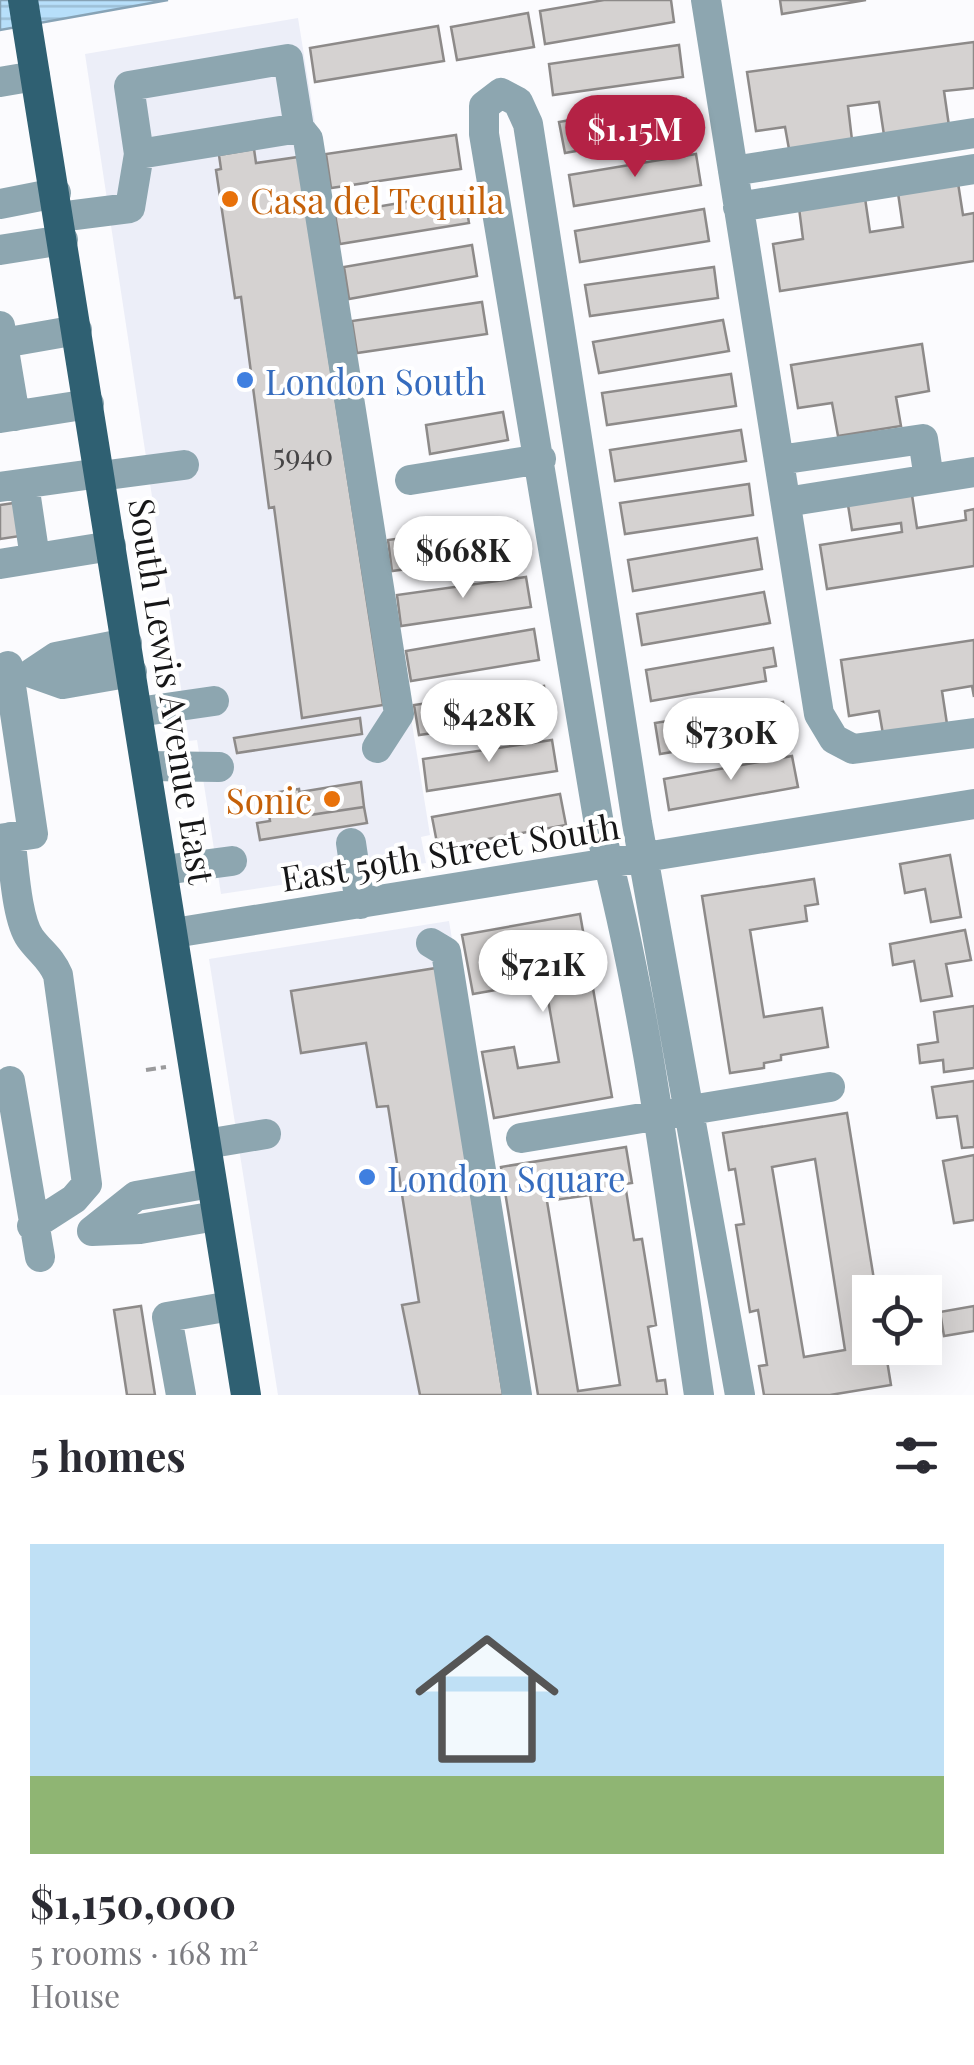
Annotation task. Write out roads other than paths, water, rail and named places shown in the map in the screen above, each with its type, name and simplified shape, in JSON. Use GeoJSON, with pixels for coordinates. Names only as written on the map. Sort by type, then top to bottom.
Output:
{"type":"FeatureCollection","features":[{"type":"Feature","properties":{"kind":"main road","name":"South Lewis Avenue East"},"geometry":{"type":"LineString","coordinates":[[24,0],[246,1395]]}},
{"type":"Feature","properties":{"kind":"street"},"geometry":{"type":"LineString","coordinates":[[706,0],[819,714],[826,729],[845,746],[864,750],[974,732]]}},
{"type":"Feature","properties":{"kind":"street"},"geometry":{"type":"LineString","coordinates":[[0,204],[59,217],[130,208],[139,154],[129,86],[288,59],[299,128],[308,138],[399,714],[377,748]]}},
{"type":"Feature","properties":{"kind":"street"},"geometry":{"type":"LineString","coordinates":[[0,82],[33,63]]}},
{"type":"Feature","properties":{"kind":"street"},"geometry":{"type":"LineString","coordinates":[[700,1395],[656,1116],[484,134],[484,106],[501,93],[518,102],[528,124],[644,857],[740,1395]]}},
{"type":"Feature","properties":{"kind":"street"},"geometry":{"type":"LineString","coordinates":[[139,154],[299,128]]}},
{"type":"Feature","properties":{"kind":"street"},"geometry":{"type":"LineString","coordinates":[[733,172],[971,133],[974,169],[738,207]]}},
{"type":"Feature","properties":{"kind":"street"},"geometry":{"type":"LineString","coordinates":[[874,149],[880,184]]}},
{"type":"Feature","properties":{"kind":"street"},"geometry":{"type":"LineString","coordinates":[[0,250],[59,217]]}},
{"type":"Feature","properties":{"kind":"street"},"geometry":{"type":"LineString","coordinates":[[77,330],[1,335],[8,417],[89,404]]}},
{"type":"Feature","properties":{"kind":"street"},"geometry":{"type":"LineString","coordinates":[[535,422],[575,416]]}},
{"type":"Feature","properties":{"kind":"street"},"geometry":{"type":"LineString","coordinates":[[779,460],[924,439],[929,479]]}},
{"type":"Feature","properties":{"kind":"street"},"geometry":{"type":"LineString","coordinates":[[410,480],[541,458]]}},
{"type":"Feature","properties":{"kind":"street"},"geometry":{"type":"LineString","coordinates":[[35,558],[12,486],[184,465]]}},
{"type":"Feature","properties":{"kind":"street"},"geometry":{"type":"LineString","coordinates":[[786,502],[974,472]]}},
{"type":"Feature","properties":{"kind":"street"},"geometry":{"type":"LineString","coordinates":[[0,564],[112,546]]}},
{"type":"Feature","properties":{"kind":"street"},"geometry":{"type":"LineString","coordinates":[[8,666],[7,703],[32,834],[5,838],[24,923],[30,938],[51,958],[58,975],[88,1184],[74,1199],[32,1226]]}},
{"type":"Feature","properties":{"kind":"street"},"geometry":{"type":"LineString","coordinates":[[138,712],[214,701]]}},
{"type":"Feature","properties":{"kind":"street"},"geometry":{"type":"LineString","coordinates":[[147,766],[219,768]]}},
{"type":"Feature","properties":{"kind":"street","name":"East 59th Street South"},"geometry":{"type":"LineString","coordinates":[[174,934],[974,804]]}},
{"type":"Feature","properties":{"kind":"street"},"geometry":{"type":"LineString","coordinates":[[351,843],[360,904]]}},
{"type":"Feature","properties":{"kind":"street"},"geometry":{"type":"LineString","coordinates":[[164,870],[232,861]]}},
{"type":"Feature","properties":{"kind":"street"},"geometry":{"type":"LineString","coordinates":[[431,943],[446,952],[517,1395]]}},
{"type":"Feature","properties":{"kind":"street"},"geometry":{"type":"LineString","coordinates":[[10,1081],[40,1257]]}},
{"type":"Feature","properties":{"kind":"street"},"geometry":{"type":"LineString","coordinates":[[520,1138],[830,1087]]}},
{"type":"Feature","properties":{"kind":"street"},"geometry":{"type":"LineString","coordinates":[[206,1144],[266,1134]]}},
{"type":"Feature","properties":{"kind":"street"},"geometry":{"type":"LineString","coordinates":[[92,1231],[136,1196],[212,1183]]}},
{"type":"Feature","properties":{"kind":"street"},"geometry":{"type":"LineString","coordinates":[[74,1199],[92,1231]]}},
{"type":"Feature","properties":{"kind":"street"},"geometry":{"type":"LineString","coordinates":[[92,1231],[140,1229],[216,1216]]}},
{"type":"Feature","properties":{"kind":"street"},"geometry":{"type":"LineString","coordinates":[[180,1395],[167,1317],[231,1306]]}},
{"type":"Feature","properties":{"kind":"water"},"geometry":{"type":"Polygon","coordinates":[[[0,0],[168,0],[0,30],[0,0]]]}},
{"type":"Feature","properties":{"kind":"place","name":"Casa del Tequila"},"geometry":{"type":"Point","coordinates":[230,199]}},
{"type":"Feature","properties":{"kind":"place","name":"London South"},"geometry":{"type":"Point","coordinates":[245,380]}},
{"type":"Feature","properties":{"kind":"place","name":"Sonic"},"geometry":{"type":"Point","coordinates":[332,799]}},
{"type":"Feature","properties":{"kind":"place","name":"London Square"},"geometry":{"type":"Point","coordinates":[367,1177]}}]}
